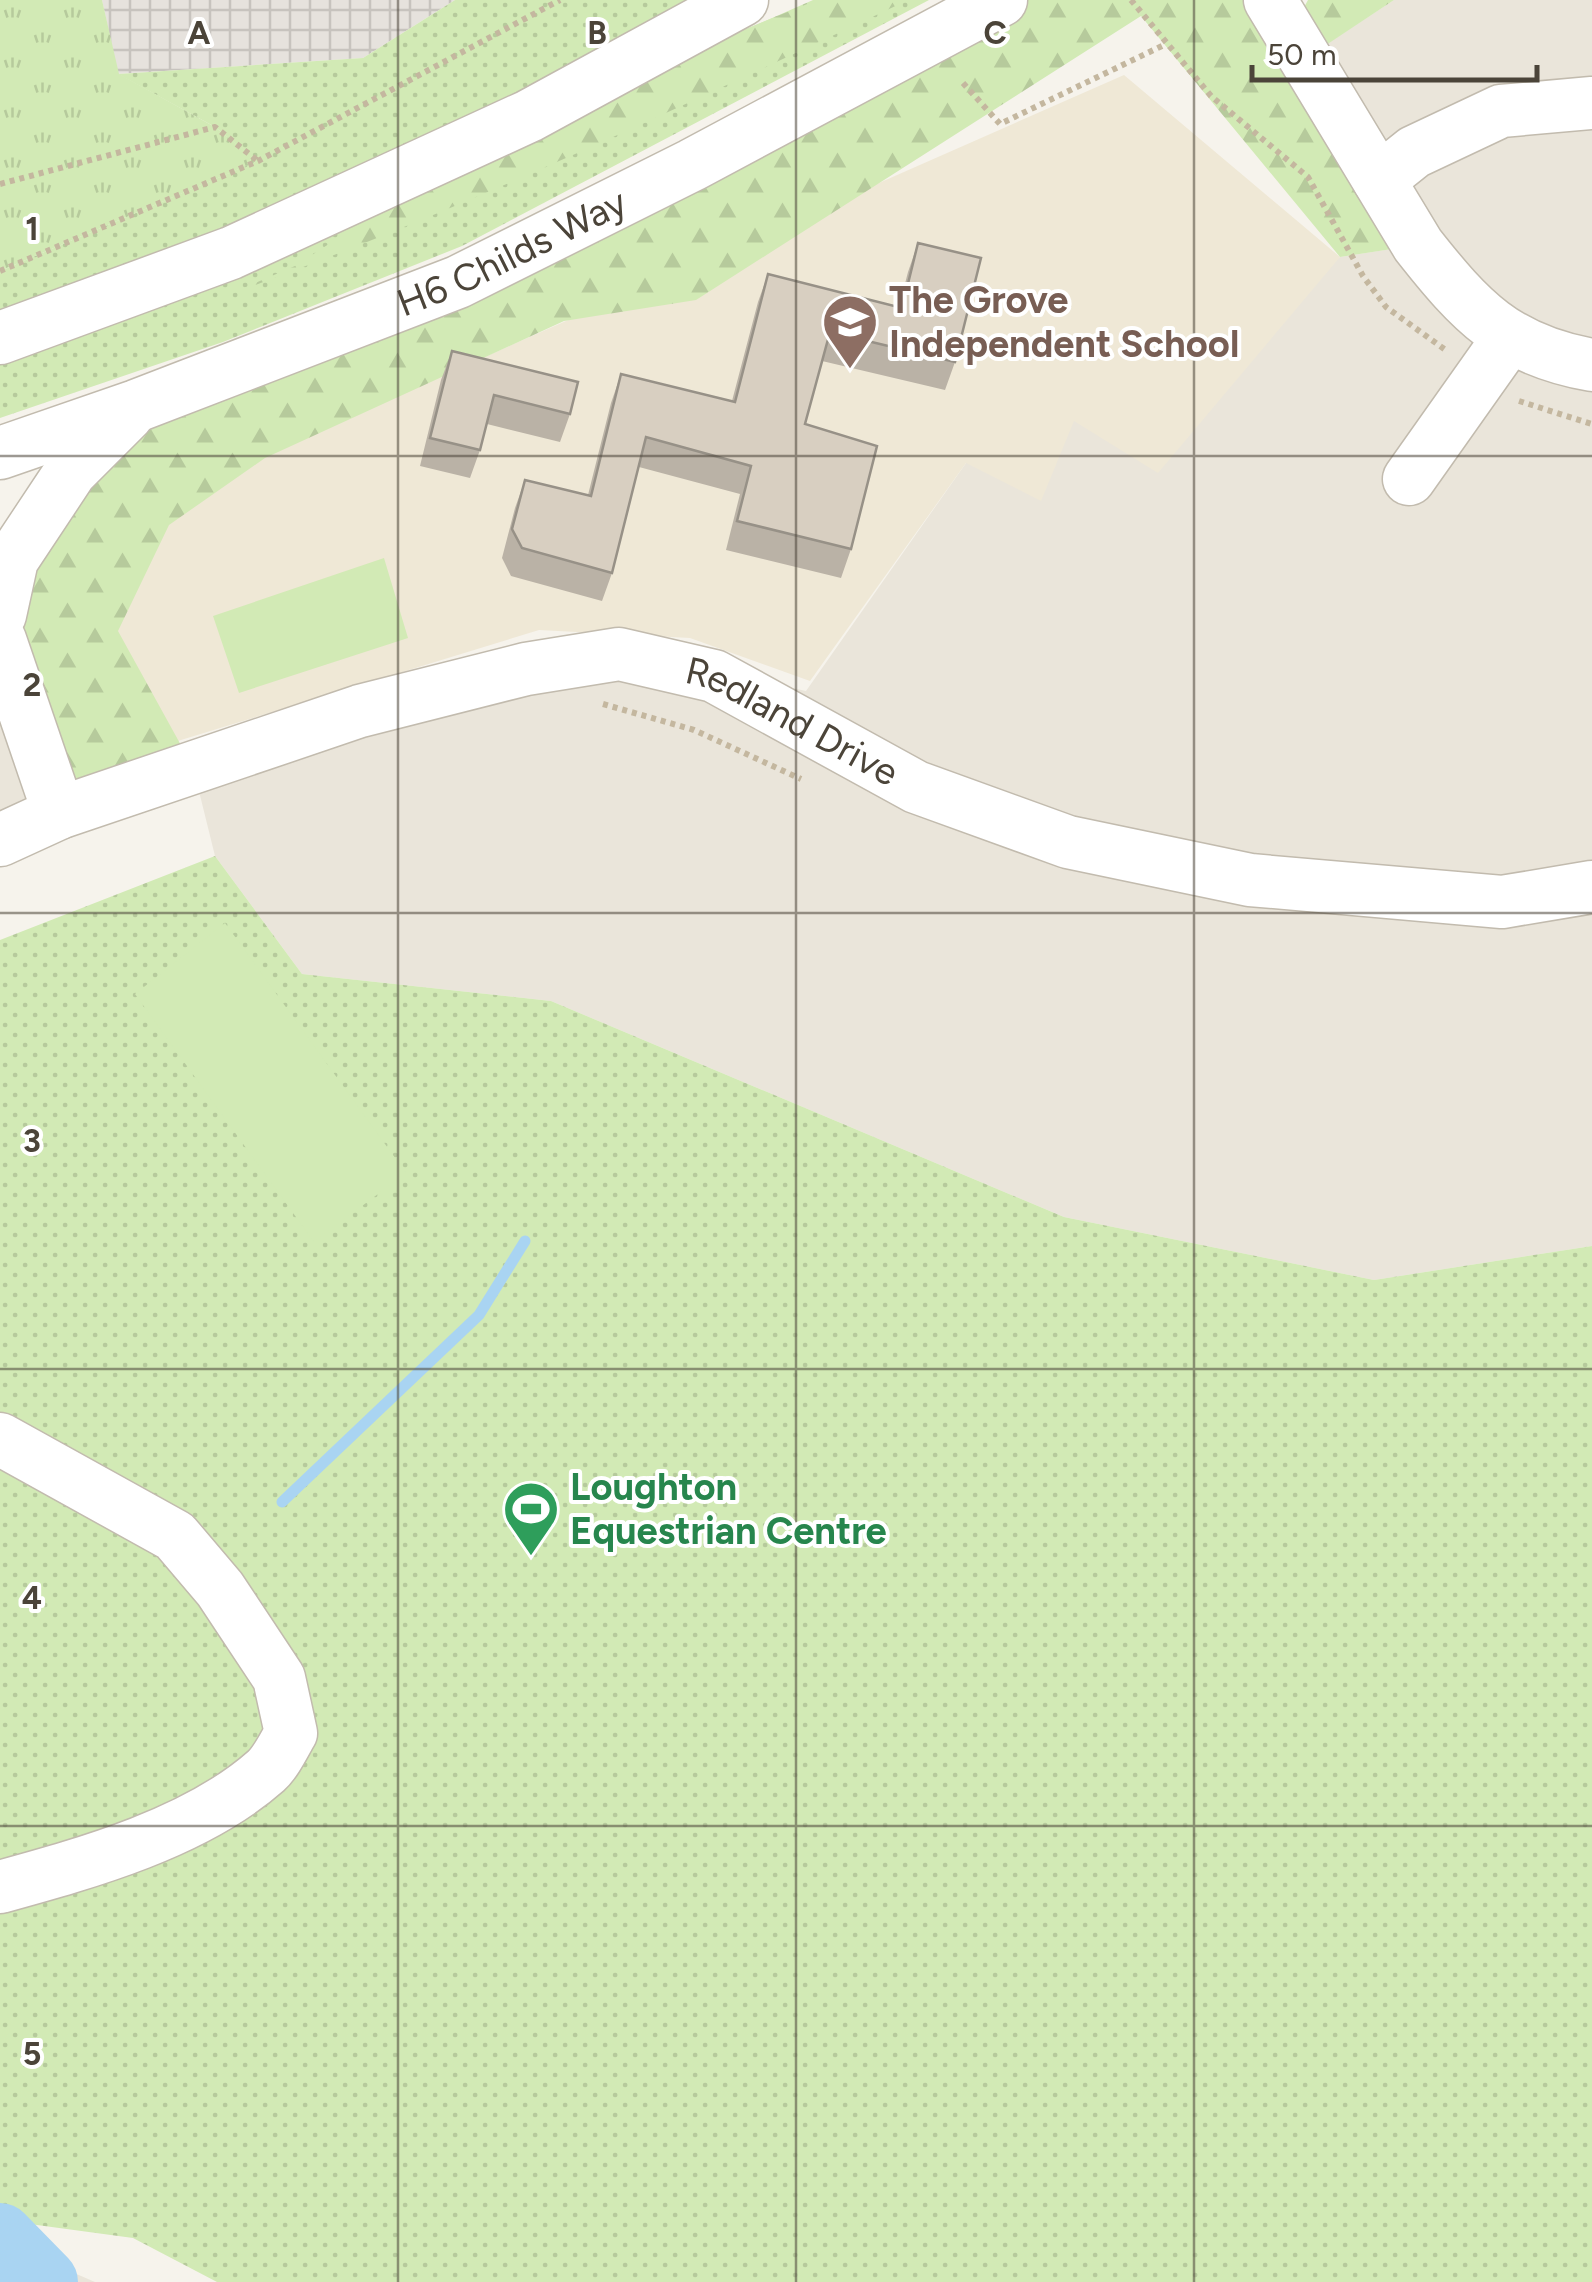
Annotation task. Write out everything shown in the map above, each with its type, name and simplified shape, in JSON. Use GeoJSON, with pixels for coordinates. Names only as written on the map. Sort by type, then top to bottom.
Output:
{"type":"FeatureCollection","features":[{"type":"Feature","properties":{"kind":"street"},"geometry":{"type":"LineString","coordinates":[[0,338],[230,253],[529,116],[742,0]]}},
{"type":"Feature","properties":{"kind":"street","name":"H6 Childs Way"},"geometry":{"type":"LineString","coordinates":[[0,453],[136,406],[458,282],[692,165],[1001,0]]}},
{"type":"Feature","properties":{"kind":"street"},"geometry":{"type":"LineString","coordinates":[[1270,0],[1418,245],[1496,358]]}},
{"type":"Feature","properties":{"kind":"street"},"geometry":{"type":"LineString","coordinates":[[1378,180],[1414,152],[1501,111],[1592,103]]}},
{"type":"Feature","properties":{"kind":"street"},"geometry":{"type":"LineString","coordinates":[[1496,358],[1556,359],[1592,365]]}},
{"type":"Feature","properties":{"kind":"street"},"geometry":{"type":"LineString","coordinates":[[1409,479],[1496,358]]}},
{"type":"Feature","properties":{"kind":"street"},"geometry":{"type":"LineString","coordinates":[[0,615],[12,560],[71,471],[136,406]]}},
{"type":"Feature","properties":{"kind":"street"},"geometry":{"type":"LineString","coordinates":[[0,640],[59,814]]}},
{"type":"Feature","properties":{"kind":"street","name":"Redland Drive"},"geometry":{"type":"LineString","coordinates":[[0,840],[59,814],[360,711],[526,668],[618,654],[714,676],[916,787],[1068,842],[1250,880],[1502,902],[1592,887]]}},
{"type":"Feature","properties":{"kind":"street"},"geometry":{"type":"LineString","coordinates":[[0,1439],[174,1536],[220,1589],[279,1678],[291,1733],[268,1770],[196,1816],[122,1853],[0,1887]]}},
{"type":"Feature","properties":{"kind":"path"},"geometry":{"type":"LineString","coordinates":[[0,271],[258,161],[560,0]]}},
{"type":"Feature","properties":{"kind":"path"},"geometry":{"type":"LineString","coordinates":[[1132,0],[1164,45],[1210,96],[1308,176],[1364,276],[1386,307],[1496,358],[1526,405],[1592,424]]}},
{"type":"Feature","properties":{"kind":"path"},"geometry":{"type":"LineString","coordinates":[[963,82],[1000,124],[1164,45]]}},
{"type":"Feature","properties":{"kind":"path"},"geometry":{"type":"LineString","coordinates":[[0,184],[215,127],[258,161]]}},
{"type":"Feature","properties":{"kind":"path"},"geometry":{"type":"LineString","coordinates":[[587,700],[694,730],[818,787]]}},
{"type":"Feature","properties":{"kind":"shaded area"},"geometry":{"type":"Polygon","coordinates":[[[102,0],[455,0],[363,58],[118,74],[102,0]]]}},
{"type":"Feature","properties":{"kind":"shaded area"},"geometry":{"type":"Polygon","coordinates":[[[1394,0],[1592,0],[1592,1246],[1374,1280],[1064,1217],[551,1001],[302,974],[215,856],[193,767],[570,639],[806,691],[966,463],[1340,257],[1417,245],[1305,58],[1394,0]]]}},
{"type":"Feature","properties":{"kind":"shaded area","name":"The Grove Independent School"},"geometry":{"type":"Polygon","coordinates":[[[1124,75],[1340,257],[1158,473],[1074,421],[1041,501],[966,463],[810,681],[690,638],[539,630],[106,763],[108,523],[1124,75]]]}},
{"type":"Feature","properties":{"kind":"shaded area"},"geometry":{"type":"Polygon","coordinates":[[[0,698],[59,813],[0,841],[0,698]]]}},
{"type":"Feature","properties":{"kind":"shaded area"},"geometry":{"type":"Polygon","coordinates":[[[0,2241],[95,2282],[0,2282],[0,2241]]]}},
{"type":"Feature","properties":{"kind":"green space"},"geometry":{"type":"Polygon","coordinates":[[[0,0],[102,0],[119,74],[215,127],[258,161],[0,271],[0,0]]]}},
{"type":"Feature","properties":{"kind":"green space"},"geometry":{"type":"Polygon","coordinates":[[[455,0],[742,0],[0,338],[0,271],[257,161],[215,127],[118,74],[363,58],[455,0]]]}},
{"type":"Feature","properties":{"kind":"green space"},"geometry":{"type":"Polygon","coordinates":[[[813,0],[929,0],[462,246],[223,342],[0,418],[0,357],[813,0]]]}},
{"type":"Feature","properties":{"kind":"green space"},"geometry":{"type":"Polygon","coordinates":[[[817,0],[906,1],[484,194],[225,296],[295,266],[375,214],[640,72],[817,0]]]}},
{"type":"Feature","properties":{"kind":"green space"},"geometry":{"type":"Polygon","coordinates":[[[1001,0],[1270,0],[1290,33],[1308,0],[1394,0],[1305,59],[1418,245],[1340,257],[1141,16],[696,300],[564,321],[265,458],[169,525],[118,631],[193,767],[59,813],[0,615],[136,406],[1001,0]]]}},
{"type":"Feature","properties":{"kind":"green space"},"geometry":{"type":"Polygon","coordinates":[[[384,558],[408,638],[239,693],[213,616],[384,558]]]}},
{"type":"Feature","properties":{"kind":"green space","name":"Loughton Equestrian Centre"},"geometry":{"type":"Polygon","coordinates":[[[215,856],[302,974],[551,1001],[1064,1217],[1374,1280],[1592,1246],[1592,2282],[217,2282],[133,2238],[0,2220],[0,940],[215,856]]]}},
{"type":"Feature","properties":{"kind":"green space"},"geometry":{"type":"Polygon","coordinates":[[[225,923],[406,1173],[314,1242],[135,994],[225,923]]]}},
{"type":"Feature","properties":{"kind":"building"},"geometry":{"type":"Polygon","coordinates":[[[918,243],[981,258],[955,362],[830,332],[805,424],[877,446],[851,549],[737,521],[751,466],[646,437],[612,573],[522,548],[512,529],[525,480],[591,496],[621,374],[735,402],[768,274],[902,308],[918,243]]]}},
{"type":"Feature","properties":{"kind":"building"},"geometry":{"type":"Polygon","coordinates":[[[452,351],[578,382],[570,414],[494,395],[480,450],[430,438],[452,351]]]}},
{"type":"Feature","properties":{"kind":"waterway"},"geometry":{"type":"LineString","coordinates":[[282,1502],[479,1315],[525,1241]]}},
{"type":"Feature","properties":{"kind":"waterway"},"geometry":{"type":"LineString","coordinates":[[0,2237],[44,2282]]}},
{"type":"Feature","properties":{"kind":"place","name":"The Grove Independent School"},"geometry":{"type":"Point","coordinates":[850,371]}},
{"type":"Feature","properties":{"kind":"place","name":"Loughton Equestrian Centre"},"geometry":{"type":"Point","coordinates":[531,1558]}}]}
